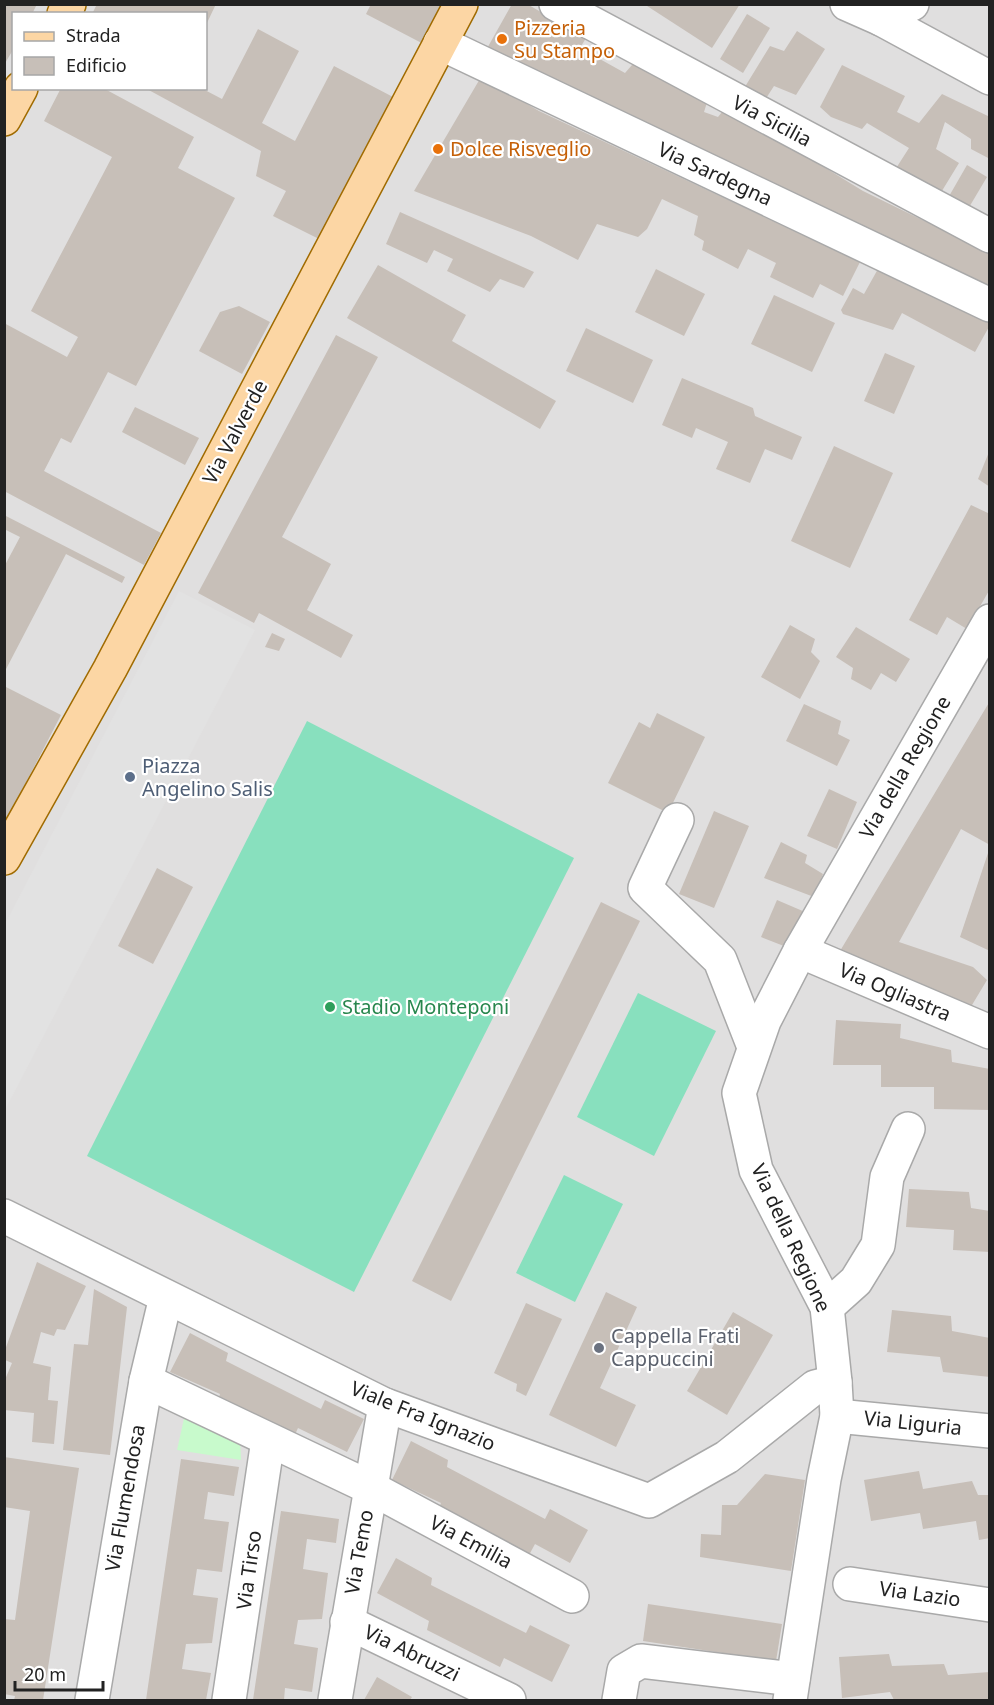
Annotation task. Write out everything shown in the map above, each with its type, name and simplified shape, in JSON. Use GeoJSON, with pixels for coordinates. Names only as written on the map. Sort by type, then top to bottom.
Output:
{"type":"FeatureCollection","features":[{"type":"Feature","properties":{"kind":"main road","name":"Via Valverde"},"geometry":{"type":"LineString","coordinates":[[4,858],[120,650],[461,4]]}},
{"type":"Feature","properties":{"kind":"main road"},"geometry":{"type":"LineString","coordinates":[[4,118],[20,90]]}},
{"type":"Feature","properties":{"kind":"street","name":"Via Sicilia"},"geometry":{"type":"LineString","coordinates":[[556,4],[990,236]]}},
{"type":"Feature","properties":{"kind":"street"},"geometry":{"type":"LineString","coordinates":[[847,4],[880,19],[990,78]]}},
{"type":"Feature","properties":{"kind":"street"},"geometry":{"type":"LineString","coordinates":[[880,19],[912,4]]}},
{"type":"Feature","properties":{"kind":"street","name":"Via Sardegna"},"geometry":{"type":"LineString","coordinates":[[440,44],[990,304]]}},
{"type":"Feature","properties":{"kind":"street","name":"Via della Regione"},"geometry":{"type":"LineString","coordinates":[[791,1690],[824,1479],[837,1416],[835,1382],[827,1307],[756,1170],[739,1092],[764,1021],[800,951],[990,621]]}},
{"type":"Feature","properties":{"kind":"street"},"geometry":{"type":"LineString","coordinates":[[677,820],[645,888],[720,960],[754,1047]]}},
{"type":"Feature","properties":{"kind":"street","name":"Via Ogliastra"},"geometry":{"type":"LineString","coordinates":[[800,951],[987,1025]]}},
{"type":"Feature","properties":{"kind":"street"},"geometry":{"type":"LineString","coordinates":[[827,1307],[856,1281],[878,1245],[887,1177],[909,1129]]}},
{"type":"Feature","properties":{"kind":"street","name":"Viale Fra Ignazio"},"geometry":{"type":"LineString","coordinates":[[4,1216],[385,1405],[649,1501],[726,1457],[815,1387],[835,1382]]}},
{"type":"Feature","properties":{"kind":"street","name":"Via Flumendosa"},"geometry":{"type":"LineString","coordinates":[[92,1701],[146,1382],[166,1297]]}},
{"type":"Feature","properties":{"kind":"street"},"geometry":{"type":"LineString","coordinates":[[146,1382],[371,1488]]}},
{"type":"Feature","properties":{"kind":"street","name":"Via Temo"},"geometry":{"type":"LineString","coordinates":[[335,1701],[385,1405]]}},
{"type":"Feature","properties":{"kind":"street","name":"Via Liguria"},"geometry":{"type":"LineString","coordinates":[[837,1416],[990,1431]]}},
{"type":"Feature","properties":{"kind":"street","name":"Via Tirso"},"geometry":{"type":"LineString","coordinates":[[229,1701],[268,1440]]}},
{"type":"Feature","properties":{"kind":"street","name":"Via Emilia"},"geometry":{"type":"LineString","coordinates":[[371,1488],[572,1596]]}},
{"type":"Feature","properties":{"kind":"street","name":"Via Lazio"},"geometry":{"type":"LineString","coordinates":[[850,1584],[990,1605]]}},
{"type":"Feature","properties":{"kind":"street","name":"Via Abruzzi"},"geometry":{"type":"LineString","coordinates":[[347,1622],[509,1701]]}},
{"type":"Feature","properties":{"kind":"street"},"geometry":{"type":"LineString","coordinates":[[619,1701],[624,1671],[640,1660],[791,1690]]}},
{"type":"Feature","properties":{"kind":"shaded area"},"geometry":{"type":"Polygon","coordinates":[[[5,5],[989,5],[989,1700],[5,1700],[5,5]]]}},
{"type":"Feature","properties":{"kind":"shaded area","name":"Piazza Angelino Salis"},"geometry":{"type":"Polygon","coordinates":[[[179,591],[255,630],[5,1110],[5,924],[179,591]]]}},
{"type":"Feature","properties":{"kind":"green space","name":"Stadio Monteponi"},"geometry":{"type":"Polygon","coordinates":[[[307,721],[574,858],[354,1292],[87,1156],[307,721]]]}},
{"type":"Feature","properties":{"kind":"green space"},"geometry":{"type":"Polygon","coordinates":[[[638,993],[716,1031],[654,1156],[577,1117],[638,993]]]}},
{"type":"Feature","properties":{"kind":"green space"},"geometry":{"type":"Polygon","coordinates":[[[564,1175],[623,1204],[575,1302],[516,1273],[564,1175]]]}},
{"type":"Feature","properties":{"kind":"green space"},"geometry":{"type":"Polygon","coordinates":[[[185,1414],[240,1437],[241,1460],[177,1450],[185,1414]]]}},
{"type":"Feature","properties":{"kind":"building"},"geometry":{"type":"Polygon","coordinates":[[[4,4],[37,4],[33,12],[12,12],[12,51],[4,65],[4,4]]]}},
{"type":"Feature","properties":{"kind":"building"},"geometry":{"type":"Polygon","coordinates":[[[97,4],[216,4],[207,23],[207,12],[93,12],[97,4]]]}},
{"type":"Feature","properties":{"kind":"building"},"geometry":{"type":"Polygon","coordinates":[[[371,4],[459,4],[435,50],[366,14],[371,4]]]}},
{"type":"Feature","properties":{"kind":"building"},"geometry":{"type":"Polygon","coordinates":[[[512,4],[527,4],[586,38],[580,48],[625,73],[639,57],[709,96],[704,112],[718,117],[726,107],[863,191],[990,253],[990,288],[485,52],[512,4]]]}},
{"type":"Feature","properties":{"kind":"building"},"geometry":{"type":"Polygon","coordinates":[[[644,4],[740,4],[712,48],[644,4]]]}},
{"type":"Feature","properties":{"kind":"building"},"geometry":{"type":"Polygon","coordinates":[[[747,14],[770,28],[743,73],[720,59],[747,14]]]}},
{"type":"Feature","properties":{"kind":"building"},"geometry":{"type":"Polygon","coordinates":[[[258,29],[299,51],[262,123],[295,141],[334,66],[393,97],[319,239],[273,216],[286,191],[256,176],[261,151],[149,90],[205,90],[222,99],[258,29]]]}},
{"type":"Feature","properties":{"kind":"building"},"geometry":{"type":"Polygon","coordinates":[[[797,31],[825,49],[796,95],[774,86],[763,103],[743,90],[770,46],[784,51],[797,31]]]}},
{"type":"Feature","properties":{"kind":"building"},"geometry":{"type":"Polygon","coordinates":[[[842,65],[905,96],[897,112],[919,123],[942,94],[990,117],[990,159],[971,149],[971,139],[945,122],[936,149],[959,163],[937,199],[893,173],[909,148],[867,123],[862,129],[831,117],[820,107],[842,65]]]}},
{"type":"Feature","properties":{"kind":"building"},"geometry":{"type":"Polygon","coordinates":[[[481,77],[539,111],[860,262],[843,296],[820,284],[813,298],[770,277],[776,263],[748,249],[738,269],[702,250],[704,241],[694,235],[698,216],[662,199],[647,229],[638,237],[597,224],[578,260],[531,236],[414,191],[481,77]]]}},
{"type":"Feature","properties":{"kind":"building"},"geometry":{"type":"Polygon","coordinates":[[[60,90],[107,90],[194,137],[178,168],[235,198],[136,386],[108,372],[71,443],[61,438],[44,471],[161,533],[144,565],[4,491],[4,323],[67,357],[78,337],[31,311],[112,157],[44,121],[60,90]]]}},
{"type":"Feature","properties":{"kind":"building"},"geometry":{"type":"Polygon","coordinates":[[[967,165],[987,177],[968,209],[948,198],[967,165]]]}},
{"type":"Feature","properties":{"kind":"building"},"geometry":{"type":"Polygon","coordinates":[[[400,212],[534,272],[524,288],[500,279],[490,292],[447,271],[453,259],[434,250],[427,263],[386,244],[400,212]]]}},
{"type":"Feature","properties":{"kind":"building"},"geometry":{"type":"Polygon","coordinates":[[[883,260],[990,317],[990,325],[975,352],[902,313],[893,330],[843,314],[841,310],[853,288],[864,294],[883,260]]]}},
{"type":"Feature","properties":{"kind":"building"},"geometry":{"type":"Polygon","coordinates":[[[378,265],[466,315],[452,341],[556,401],[540,429],[347,318],[378,265]]]}},
{"type":"Feature","properties":{"kind":"building"},"geometry":{"type":"Polygon","coordinates":[[[656,269],[705,294],[684,336],[635,312],[656,269]]]}},
{"type":"Feature","properties":{"kind":"building"},"geometry":{"type":"Polygon","coordinates":[[[774,295],[835,323],[812,372],[751,344],[774,295]]]}},
{"type":"Feature","properties":{"kind":"building"},"geometry":{"type":"Polygon","coordinates":[[[239,306],[270,322],[242,374],[199,351],[220,312],[239,306]]]}},
{"type":"Feature","properties":{"kind":"building"},"geometry":{"type":"Polygon","coordinates":[[[586,328],[653,360],[633,403],[566,371],[586,328]]]}},
{"type":"Feature","properties":{"kind":"building"},"geometry":{"type":"Polygon","coordinates":[[[336,335],[378,357],[282,537],[331,564],[307,610],[353,635],[341,658],[259,613],[254,623],[198,593],[336,335]]]}},
{"type":"Feature","properties":{"kind":"building"},"geometry":{"type":"Polygon","coordinates":[[[885,353],[915,366],[894,414],[864,401],[885,353]]]}},
{"type":"Feature","properties":{"kind":"building"},"geometry":{"type":"Polygon","coordinates":[[[682,378],[753,408],[755,416],[802,437],[792,460],[765,449],[750,483],[716,469],[728,442],[696,428],[692,438],[662,425],[682,378]]]}},
{"type":"Feature","properties":{"kind":"building"},"geometry":{"type":"Polygon","coordinates":[[[135,407],[199,438],[185,465],[122,432],[135,407]]]}},
{"type":"Feature","properties":{"kind":"building"},"geometry":{"type":"Polygon","coordinates":[[[834,446],[893,473],[850,568],[791,541],[834,446]]]}},
{"type":"Feature","properties":{"kind":"building"},"geometry":{"type":"Polygon","coordinates":[[[990,452],[990,487],[978,479],[990,452]]]}},
{"type":"Feature","properties":{"kind":"building"},"geometry":{"type":"Polygon","coordinates":[[[971,505],[990,514],[990,589],[967,629],[947,617],[937,635],[909,620],[971,505]]]}},
{"type":"Feature","properties":{"kind":"building"},"geometry":{"type":"Polygon","coordinates":[[[4,515],[125,577],[122,583],[66,554],[4,673],[4,567],[20,537],[4,529],[4,515]]]}},
{"type":"Feature","properties":{"kind":"building"},"geometry":{"type":"Polygon","coordinates":[[[790,625],[815,639],[811,652],[820,661],[800,699],[761,677],[790,625]]]}},
{"type":"Feature","properties":{"kind":"building"},"geometry":{"type":"Polygon","coordinates":[[[856,627],[910,659],[896,682],[881,673],[871,690],[851,679],[853,668],[836,657],[856,627]]]}},
{"type":"Feature","properties":{"kind":"building"},"geometry":{"type":"Polygon","coordinates":[[[272,633],[285,639],[279,651],[265,647],[272,633]]]}},
{"type":"Feature","properties":{"kind":"building"},"geometry":{"type":"Polygon","coordinates":[[[6,687],[61,715],[4,825],[4,690],[6,687]]]}},
{"type":"Feature","properties":{"kind":"building"},"geometry":{"type":"Polygon","coordinates":[[[990,701],[990,845],[961,829],[899,942],[973,967],[987,980],[969,1010],[837,956],[990,701]]]}},
{"type":"Feature","properties":{"kind":"building"},"geometry":{"type":"Polygon","coordinates":[[[804,704],[841,721],[838,734],[850,740],[837,766],[786,741],[804,704]]]}},
{"type":"Feature","properties":{"kind":"building"},"geometry":{"type":"Polygon","coordinates":[[[657,713],[705,737],[668,813],[608,783],[639,722],[650,728],[657,713]]]}},
{"type":"Feature","properties":{"kind":"building"},"geometry":{"type":"Polygon","coordinates":[[[829,789],[857,802],[837,849],[807,836],[829,789]]]}},
{"type":"Feature","properties":{"kind":"building"},"geometry":{"type":"Polygon","coordinates":[[[714,811],[749,826],[714,908],[679,894],[714,811]]]}},
{"type":"Feature","properties":{"kind":"building"},"geometry":{"type":"Polygon","coordinates":[[[781,842],[807,855],[805,863],[823,874],[814,897],[764,878],[781,842]]]}},
{"type":"Feature","properties":{"kind":"building"},"geometry":{"type":"Polygon","coordinates":[[[990,850],[990,951],[960,937],[990,850]]]}},
{"type":"Feature","properties":{"kind":"building"},"geometry":{"type":"Polygon","coordinates":[[[157,868],[193,887],[153,964],[118,946],[157,868]]]}},
{"type":"Feature","properties":{"kind":"building"},"geometry":{"type":"Polygon","coordinates":[[[777,900],[805,912],[789,948],[761,937],[777,900]]]}},
{"type":"Feature","properties":{"kind":"building"},"geometry":{"type":"Polygon","coordinates":[[[601,902],[640,921],[451,1301],[412,1281],[601,902]]]}},
{"type":"Feature","properties":{"kind":"building"},"geometry":{"type":"Polygon","coordinates":[[[836,1020],[901,1024],[900,1038],[951,1050],[952,1062],[990,1069],[990,1110],[934,1109],[934,1087],[881,1087],[881,1065],[833,1065],[836,1020]]]}},
{"type":"Feature","properties":{"kind":"building"},"geometry":{"type":"Polygon","coordinates":[[[909,1189],[969,1192],[971,1208],[990,1211],[990,1252],[953,1250],[954,1230],[906,1227],[909,1189]]]}},
{"type":"Feature","properties":{"kind":"building"},"geometry":{"type":"Polygon","coordinates":[[[37,1262],[86,1286],[65,1330],[57,1329],[54,1336],[41,1332],[33,1363],[51,1367],[48,1400],[58,1401],[54,1444],[32,1442],[34,1413],[4,1410],[4,1382],[12,1363],[5,1360],[5,1350],[37,1262]]]}},
{"type":"Feature","properties":{"kind":"building"},"geometry":{"type":"Polygon","coordinates":[[[94,1289],[127,1307],[110,1455],[63,1450],[74,1344],[88,1345],[94,1289]]]}},
{"type":"Feature","properties":{"kind":"building","name":"Cappella Frati Cappuccini"},"geometry":{"type":"Polygon","coordinates":[[[606,1292],[637,1307],[600,1388],[636,1405],[616,1447],[549,1415],[606,1292]]]}},
{"type":"Feature","properties":{"kind":"building"},"geometry":{"type":"Polygon","coordinates":[[[526,1303],[562,1319],[526,1396],[516,1391],[517,1384],[494,1373],[526,1303]]]}},
{"type":"Feature","properties":{"kind":"building"},"geometry":{"type":"Polygon","coordinates":[[[892,1310],[951,1316],[952,1331],[990,1338],[990,1377],[943,1372],[940,1357],[887,1352],[892,1310]]]}},
{"type":"Feature","properties":{"kind":"building"},"geometry":{"type":"Polygon","coordinates":[[[733,1312],[773,1335],[727,1415],[687,1391],[733,1312]]]}},
{"type":"Feature","properties":{"kind":"building"},"geometry":{"type":"Polygon","coordinates":[[[190,1333],[228,1353],[226,1361],[321,1409],[325,1400],[364,1419],[347,1452],[298,1428],[292,1441],[217,1403],[220,1394],[170,1372],[190,1333]]]}},
{"type":"Feature","properties":{"kind":"building"},"geometry":{"type":"Polygon","coordinates":[[[411,1441],[448,1460],[447,1467],[545,1519],[550,1509],[588,1530],[570,1563],[535,1544],[529,1555],[439,1508],[441,1503],[392,1480],[411,1441]]]}},
{"type":"Feature","properties":{"kind":"building"},"geometry":{"type":"Polygon","coordinates":[[[4,1457],[79,1468],[43,1700],[14,1700],[15,1696],[4,1694],[4,1619],[15,1620],[30,1511],[4,1507],[4,1457]]]}},
{"type":"Feature","properties":{"kind":"building"},"geometry":{"type":"Polygon","coordinates":[[[181,1459],[239,1467],[234,1496],[208,1492],[204,1519],[229,1522],[222,1572],[197,1569],[193,1595],[218,1598],[212,1643],[186,1644],[182,1669],[211,1673],[206,1700],[146,1700],[181,1459]]]}},
{"type":"Feature","properties":{"kind":"building"},"geometry":{"type":"Polygon","coordinates":[[[919,1471],[923,1489],[972,1481],[978,1495],[990,1495],[990,1538],[979,1540],[976,1521],[923,1529],[920,1513],[871,1521],[864,1480],[919,1471]]]}},
{"type":"Feature","properties":{"kind":"building"},"geometry":{"type":"Polygon","coordinates":[[[765,1474],[805,1480],[791,1571],[700,1557],[701,1534],[721,1535],[722,1505],[737,1505],[765,1474]]]}},
{"type":"Feature","properties":{"kind":"building"},"geometry":{"type":"Polygon","coordinates":[[[281,1511],[339,1519],[336,1543],[307,1539],[303,1569],[328,1573],[322,1619],[298,1620],[294,1644],[318,1648],[312,1692],[285,1688],[284,1700],[253,1700],[281,1511]]]}},
{"type":"Feature","properties":{"kind":"building"},"geometry":{"type":"Polygon","coordinates":[[[396,1558],[432,1578],[431,1585],[526,1633],[530,1625],[570,1645],[552,1682],[504,1658],[500,1667],[427,1630],[429,1621],[377,1593],[396,1558]]]}},
{"type":"Feature","properties":{"kind":"building"},"geometry":{"type":"Polygon","coordinates":[[[648,1604],[782,1624],[776,1661],[643,1641],[648,1604]]]}},
{"type":"Feature","properties":{"kind":"building"},"geometry":{"type":"Polygon","coordinates":[[[889,1654],[892,1666],[944,1664],[948,1675],[990,1672],[990,1700],[894,1700],[890,1692],[842,1698],[839,1657],[889,1654]]]}},
{"type":"Feature","properties":{"kind":"building"},"geometry":{"type":"Polygon","coordinates":[[[377,1677],[412,1697],[410,1700],[364,1700],[377,1677]]]}},
{"type":"Feature","properties":{"kind":"place","name":"Pizzeria Su Stampo"},"geometry":{"type":"Point","coordinates":[502,39]}},
{"type":"Feature","properties":{"kind":"place","name":"Dolce Risveglio"},"geometry":{"type":"Point","coordinates":[438,149]}},
{"type":"Feature","properties":{"kind":"place","name":"Piazza Angelino Salis"},"geometry":{"type":"Point","coordinates":[130,777]}},
{"type":"Feature","properties":{"kind":"place","name":"Stadio Monteponi"},"geometry":{"type":"Point","coordinates":[330,1007]}},
{"type":"Feature","properties":{"kind":"place","name":"Cappella Frati Cappuccini"},"geometry":{"type":"Point","coordinates":[599,1348]}}]}
